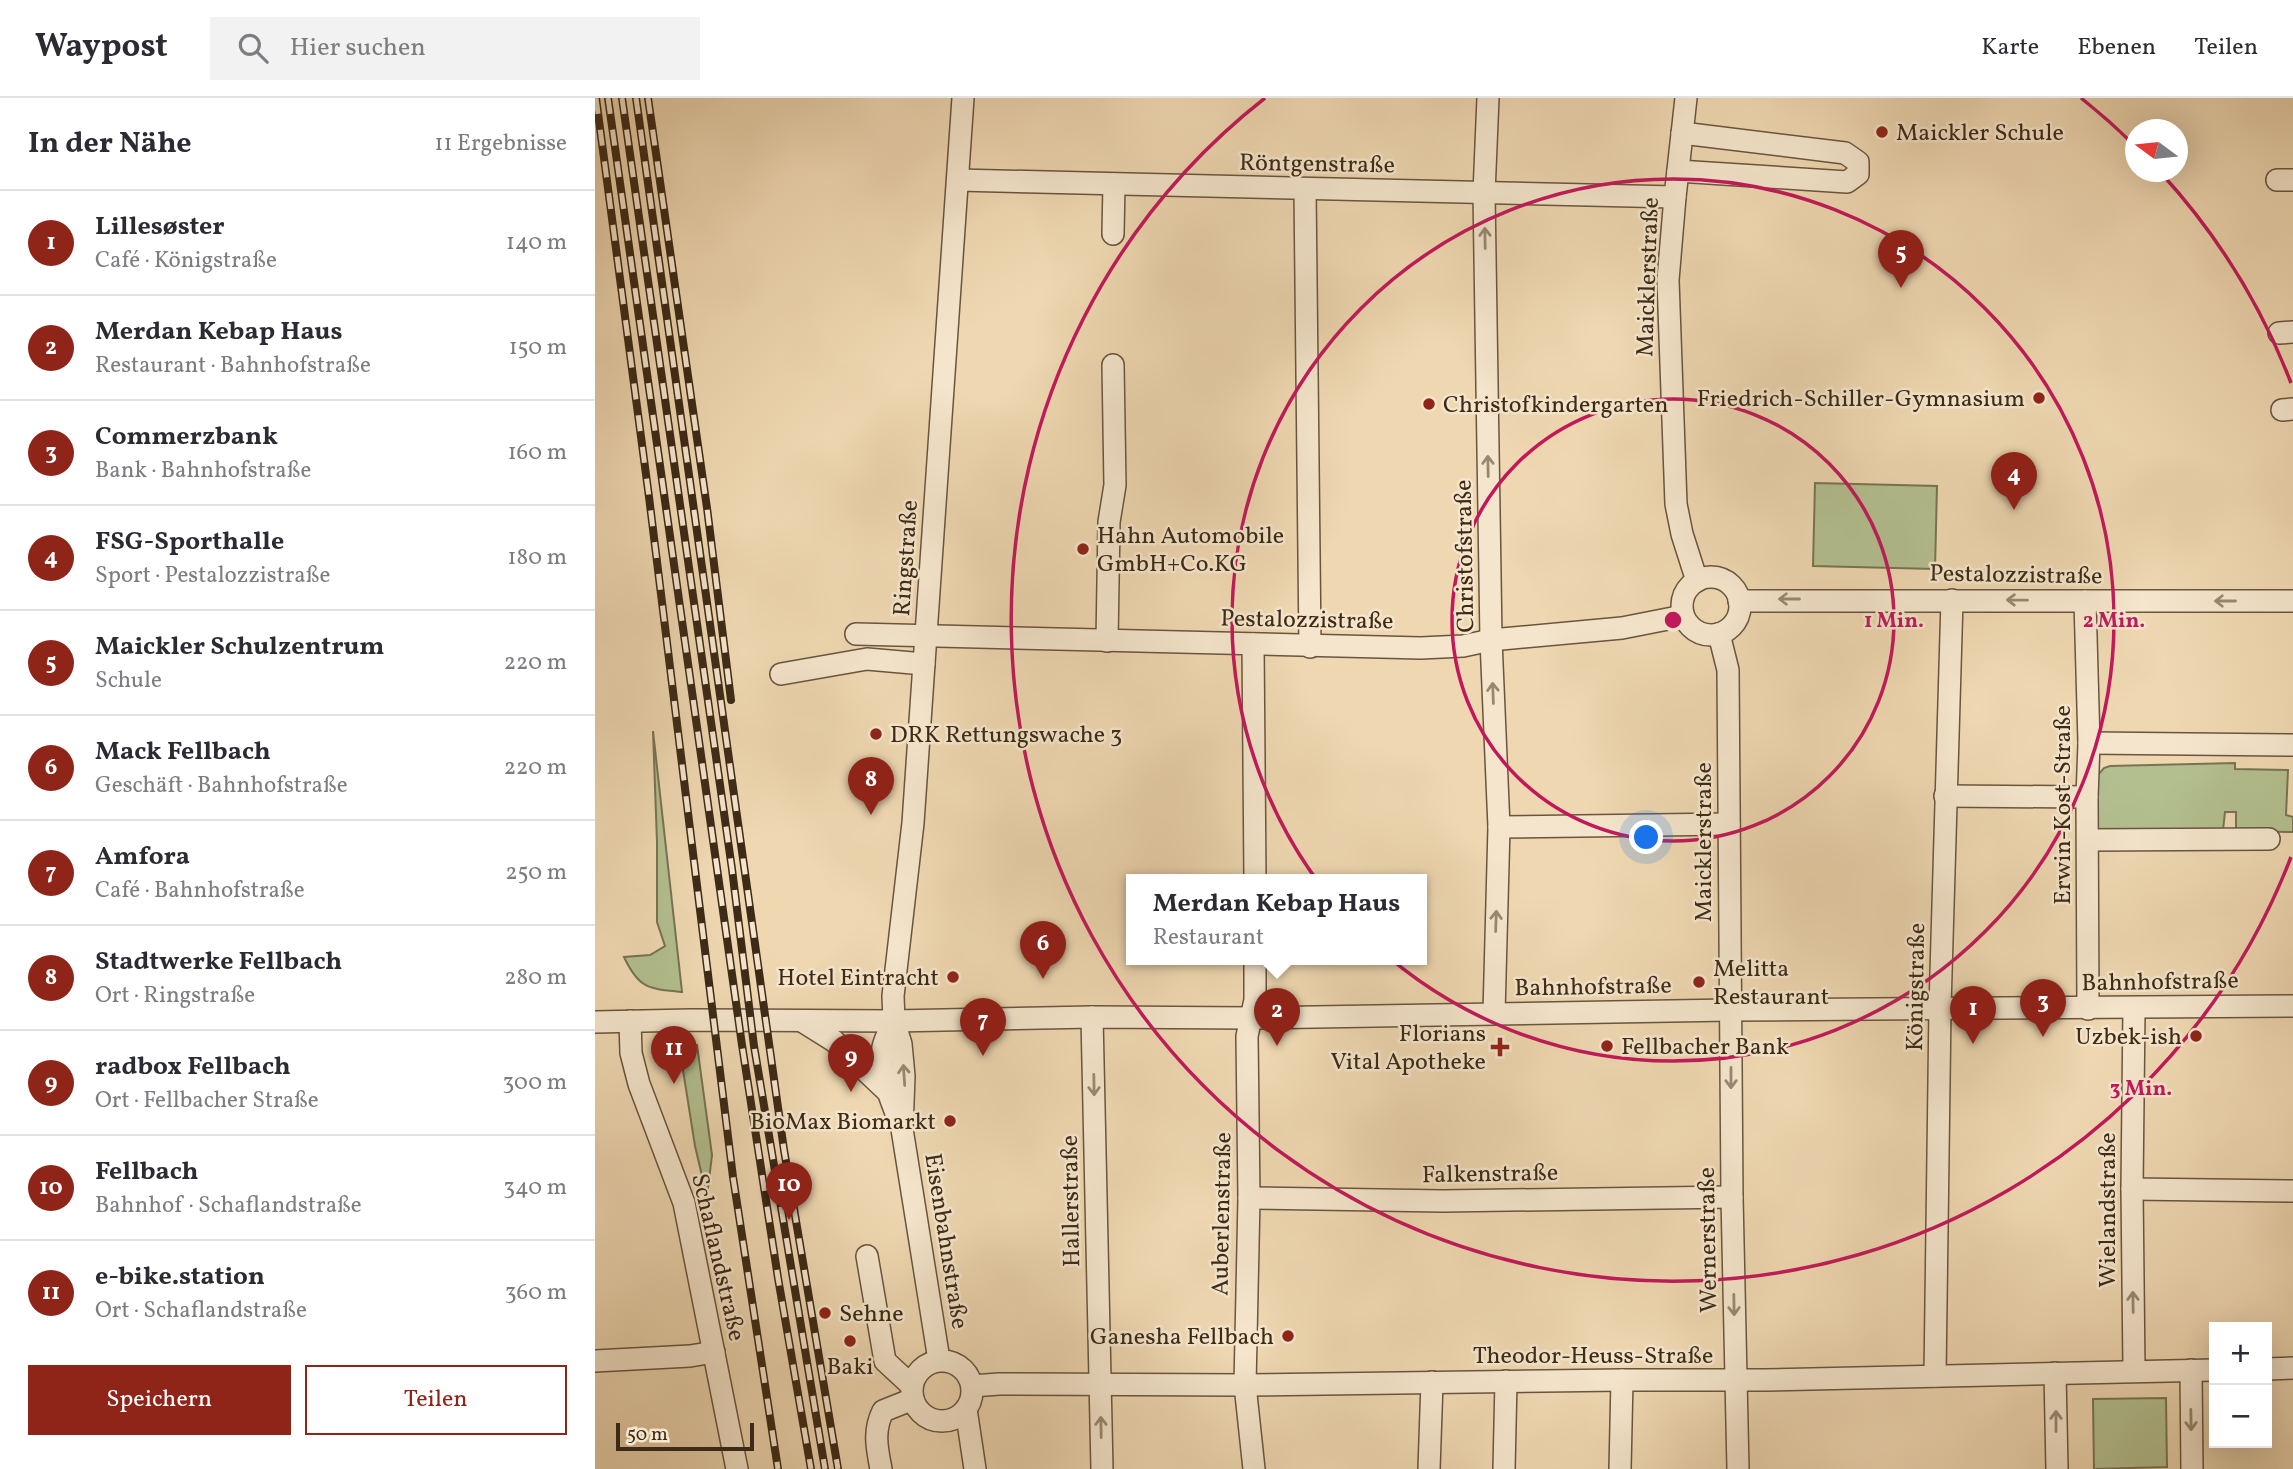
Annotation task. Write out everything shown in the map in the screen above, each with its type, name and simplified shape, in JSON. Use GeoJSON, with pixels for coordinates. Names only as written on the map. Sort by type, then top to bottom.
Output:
{"type":"FeatureCollection","features":[{"type":"Feature","properties":{"kind":"street","name":"Ringstraße"},"geometry":{"type":"LineString","coordinates":[[894,1021],[894,984],[913,823],[963,98]]}},
{"type":"Feature","properties":{"kind":"street","name":"Christofstraße"},"geometry":{"type":"LineString","coordinates":[[1488,98],[1484,193],[1491,640],[1499,827],[1486,970],[1495,1013]]}},
{"type":"Feature","properties":{"kind":"street","name":"Maicklerstraße"},"geometry":{"type":"LineString","coordinates":[[1686,98],[1668,280],[1676,504],[1697,581]]}},
{"type":"Feature","properties":{"kind":"street"},"geometry":{"type":"LineString","coordinates":[[1678,171],[1847,182],[1858,174],[1858,162],[1845,153],[1682,133]]}},
{"type":"Feature","properties":{"kind":"street","name":"Röntgenstraße"},"geometry":{"type":"LineString","coordinates":[[958,180],[1675,197]]}},
{"type":"Feature","properties":{"kind":"street"},"geometry":{"type":"LineString","coordinates":[[1112,234],[1114,184]]}},
{"type":"Feature","properties":{"kind":"street"},"geometry":{"type":"LineString","coordinates":[[1304,189],[1310,647]]}},
{"type":"Feature","properties":{"kind":"street"},"geometry":{"type":"LineString","coordinates":[[1107,641],[1109,522],[1115,485],[1112,365]]}},
{"type":"Feature","properties":{"kind":"street"},"geometry":{"type":"LineString","coordinates":[[1720,579],[1732,587],[1739,601],[1739,610],[1733,625],[1719,634],[1702,634],[1694,630],[1683,616],[1686,592],[1697,581],[1720,579]]}},
{"type":"Feature","properties":{"kind":"street","name":"Königstraße"},"geometry":{"type":"LineString","coordinates":[[1935,1376],[1940,1007],[1952,600]]}},
{"type":"Feature","properties":{"kind":"street","name":"Pestalozzistraße"},"geometry":{"type":"LineString","coordinates":[[1739,601],[2293,601]]}},
{"type":"Feature","properties":{"kind":"street","name":"Erwin-Kost-Straße"},"geometry":{"type":"LineString","coordinates":[[2085,601],[2089,743],[2088,1009]]}},
{"type":"Feature","properties":{"kind":"street","name":"Pestalozzistraße"},"geometry":{"type":"LineString","coordinates":[[856,634],[1421,648],[1463,646],[1491,640],[1622,628],[1683,616]]}},
{"type":"Feature","properties":{"kind":"street","name":"Maicklerstraße"},"geometry":{"type":"LineString","coordinates":[[1719,634],[1728,670],[1730,1010]]}},
{"type":"Feature","properties":{"kind":"street"},"geometry":{"type":"LineString","coordinates":[[1253,644],[1255,874]]}},
{"type":"Feature","properties":{"kind":"street"},"geometry":{"type":"LineString","coordinates":[[781,674],[867,659],[924,664]]}},
{"type":"Feature","properties":{"kind":"street"},"geometry":{"type":"LineString","coordinates":[[2089,743],[2293,745]]}},
{"type":"Feature","properties":{"kind":"street"},"geometry":{"type":"LineString","coordinates":[[1945,796],[2087,797]]}},
{"type":"Feature","properties":{"kind":"street"},"geometry":{"type":"LineString","coordinates":[[1499,827],[1729,824]]}},
{"type":"Feature","properties":{"kind":"street"},"geometry":{"type":"LineString","coordinates":[[2088,840],[2269,839]]}},
{"type":"Feature","properties":{"kind":"street","name":"Auberlenstraße"},"geometry":{"type":"LineString","coordinates":[[1255,965],[1255,1000],[1247,1036],[1249,1198],[1245,1385],[1255,1469]]}},
{"type":"Feature","properties":{"kind":"street","name":"Bahnhofstraße"},"geometry":{"type":"LineString","coordinates":[[595,1022],[1252,1018],[1940,1007],[2088,1009],[2293,1006]]}},
{"type":"Feature","properties":{"kind":"street","name":"Wielandstraße"},"geometry":{"type":"LineString","coordinates":[[2134,1008],[2134,1370]]}},
{"type":"Feature","properties":{"kind":"street","name":"Wernerstraße"},"geometry":{"type":"LineString","coordinates":[[1730,1010],[1738,1469]]}},
{"type":"Feature","properties":{"kind":"street","name":"Hallerstraße"},"geometry":{"type":"LineString","coordinates":[[1092,1017],[1102,1469]]}},
{"type":"Feature","properties":{"kind":"street"},"geometry":{"type":"LineString","coordinates":[[800,1020],[834,1041],[887,1091]]}},
{"type":"Feature","properties":{"kind":"street","name":"Schaflandstraße"},"geometry":{"type":"LineString","coordinates":[[630,1021],[631,1053],[639,1084],[684,1203],[737,1469]]}},
{"type":"Feature","properties":{"kind":"street","name":"Eisenbahnstraße"},"geometry":{"type":"LineString","coordinates":[[894,1021],[883,1047],[887,1091],[902,1129]]}},
{"type":"Feature","properties":{"kind":"street","name":"Eisenbahnstraße"},"geometry":{"type":"LineString","coordinates":[[894,1021],[903,1061],[902,1129],[939,1360]]}},
{"type":"Feature","properties":{"kind":"street"},"geometry":{"type":"LineString","coordinates":[[2132,1189],[2293,1191]]}},
{"type":"Feature","properties":{"kind":"street","name":"Falkenstraße"},"geometry":{"type":"LineString","coordinates":[[1249,1198],[1443,1201],[1732,1197]]}},
{"type":"Feature","properties":{"kind":"street"},"geometry":{"type":"LineString","coordinates":[[867,1256],[885,1362],[912,1392],[921,1413],[939,1421],[958,1416],[970,1401],[972,1386]]}},
{"type":"Feature","properties":{"kind":"street"},"geometry":{"type":"LineString","coordinates":[[595,1361],[690,1356],[714,1352]]}},
{"type":"Feature","properties":{"kind":"street","name":"Eisenbahnstraße"},"geometry":{"type":"LineString","coordinates":[[881,1469],[875,1440],[878,1421],[883,1411],[912,1392],[922,1368],[939,1360],[951,1362],[960,1366],[967,1374],[972,1386]]}},
{"type":"Feature","properties":{"kind":"street"},"geometry":{"type":"LineString","coordinates":[[2272,1369],[2293,1368]]}},
{"type":"Feature","properties":{"kind":"street"},"geometry":{"type":"LineString","coordinates":[[2191,1370],[2192,1469]]}},
{"type":"Feature","properties":{"kind":"street","name":"Theodor-Heuss-Straße"},"geometry":{"type":"LineString","coordinates":[[972,1386],[1735,1380],[2209,1370]]}},
{"type":"Feature","properties":{"kind":"street"},"geometry":{"type":"LineString","coordinates":[[2055,1373],[2057,1469]]}},
{"type":"Feature","properties":{"kind":"street"},"geometry":{"type":"LineString","coordinates":[[1620,1469],[1622,1380]]}},
{"type":"Feature","properties":{"kind":"street"},"geometry":{"type":"LineString","coordinates":[[1504,1469],[1506,1381]]}},
{"type":"Feature","properties":{"kind":"street"},"geometry":{"type":"LineString","coordinates":[[1429,1469],[1432,1382]]}},
{"type":"Feature","properties":{"kind":"street"},"geometry":{"type":"LineString","coordinates":[[966,1409],[975,1469]]}},
{"type":"Feature","properties":{"kind":"green space"},"geometry":{"type":"Polygon","coordinates":[[[1815,483],[1937,486],[1935,569],[1813,566],[1815,483]]]}},
{"type":"Feature","properties":{"kind":"green space"},"geometry":{"type":"Polygon","coordinates":[[[653,731],[682,992],[646,985],[635,976],[624,957],[650,955],[665,946],[657,922],[653,731]]]}},
{"type":"Feature","properties":{"kind":"green space"},"geometry":{"type":"Polygon","coordinates":[[[2235,763],[2235,769],[2288,770],[2286,815],[2293,817],[2293,832],[2236,831],[2236,812],[2225,812],[2223,830],[2096,831],[2097,776],[2104,768],[2235,763]]]}},
{"type":"Feature","properties":{"kind":"green space"},"geometry":{"type":"Polygon","coordinates":[[[679,1045],[697,1045],[712,1155],[707,1197],[695,1146],[679,1045]]]}},
{"type":"Feature","properties":{"kind":"green space"},"geometry":{"type":"Polygon","coordinates":[[[2166,1398],[2167,1467],[2094,1469],[2093,1399],[2166,1398]]]}},
{"type":"Feature","properties":{"kind":"railway"},"geometry":{"type":"LineString","coordinates":[[596,98],[649,497],[733,1177],[778,1469]]}},
{"type":"Feature","properties":{"kind":"railway"},"geometry":{"type":"LineString","coordinates":[[608,98],[742,1045],[811,1469]]}},
{"type":"Feature","properties":{"kind":"railway"},"geometry":{"type":"LineString","coordinates":[[622,98],[732,869],[754,1046],[825,1469]]}},
{"type":"Feature","properties":{"kind":"railway"},"geometry":{"type":"LineString","coordinates":[[636,98],[784,1150],[838,1469]]}},
{"type":"Feature","properties":{"kind":"railway"},"geometry":{"type":"LineString","coordinates":[[648,98],[707,508],[731,700]]}},
{"type":"Feature","properties":{"kind":"place","name":"Maickler Schule"},"geometry":{"type":"Point","coordinates":[1882,132]}},
{"type":"Feature","properties":{"kind":"place","name":"Maickler Schulzentrum"},"geometry":{"type":"Point","coordinates":[1901,288]}},
{"type":"Feature","properties":{"kind":"place","name":"Friedrich-Schiller-Gymnasium"},"geometry":{"type":"Point","coordinates":[2039,398]}},
{"type":"Feature","properties":{"kind":"place","name":"Christofkindergarten"},"geometry":{"type":"Point","coordinates":[1429,404]}},
{"type":"Feature","properties":{"kind":"place","name":"FSG-Sporthalle"},"geometry":{"type":"Point","coordinates":[2014,510]}},
{"type":"Feature","properties":{"kind":"place","name":"Hahn Automobile GmbH+Co.KG"},"geometry":{"type":"Point","coordinates":[1083,549]}},
{"type":"Feature","properties":{"kind":"place","name":"DRK Rettungswache 3"},"geometry":{"type":"Point","coordinates":[876,734]}},
{"type":"Feature","properties":{"kind":"place","name":"Stadtwerke Fellbach"},"geometry":{"type":"Point","coordinates":[871,815]}},
{"type":"Feature","properties":{"kind":"place","name":"Hotel Eintracht"},"geometry":{"type":"Point","coordinates":[953,977]}},
{"type":"Feature","properties":{"kind":"place","name":"Mack Fellbach"},"geometry":{"type":"Point","coordinates":[1043,979]}},
{"type":"Feature","properties":{"kind":"place","name":"Melitta Restaurant"},"geometry":{"type":"Point","coordinates":[1699,982]}},
{"type":"Feature","properties":{"kind":"place","name":"Uzbek-ish"},"geometry":{"type":"Point","coordinates":[2196,1036]}},
{"type":"Feature","properties":{"kind":"place","name":"Commerzbank"},"geometry":{"type":"Point","coordinates":[2043,1037]}},
{"type":"Feature","properties":{"kind":"place","name":"Lillesøster"},"geometry":{"type":"Point","coordinates":[1973,1044]}},
{"type":"Feature","properties":{"kind":"place","name":"Merdan Kebap Haus"},"geometry":{"type":"Point","coordinates":[1277,1046]}},
{"type":"Feature","properties":{"kind":"place","name":"Fellbacher Bank"},"geometry":{"type":"Point","coordinates":[1607,1046]}},
{"type":"Feature","properties":{"kind":"place","name":"Florians Vital Apotheke"},"geometry":{"type":"Point","coordinates":[1500,1047]}},
{"type":"Feature","properties":{"kind":"place","name":"Amfora"},"geometry":{"type":"Point","coordinates":[983,1056]}},
{"type":"Feature","properties":{"kind":"place","name":"e-bike.station"},"geometry":{"type":"Point","coordinates":[674,1084]}},
{"type":"Feature","properties":{"kind":"place","name":"radbox Fellbach"},"geometry":{"type":"Point","coordinates":[851,1092]}},
{"type":"Feature","properties":{"kind":"place","name":"BioMax Biomarkt"},"geometry":{"type":"Point","coordinates":[950,1121]}},
{"type":"Feature","properties":{"kind":"place","name":"Fellbach"},"geometry":{"type":"Point","coordinates":[789,1220]}},
{"type":"Feature","properties":{"kind":"place","name":"Sehne"},"geometry":{"type":"Point","coordinates":[825,1313]}},
{"type":"Feature","properties":{"kind":"place","name":"Ganesha Fellbach"},"geometry":{"type":"Point","coordinates":[1288,1336]}},
{"type":"Feature","properties":{"kind":"place","name":"Baki"},"geometry":{"type":"Point","coordinates":[850,1341]}}]}
